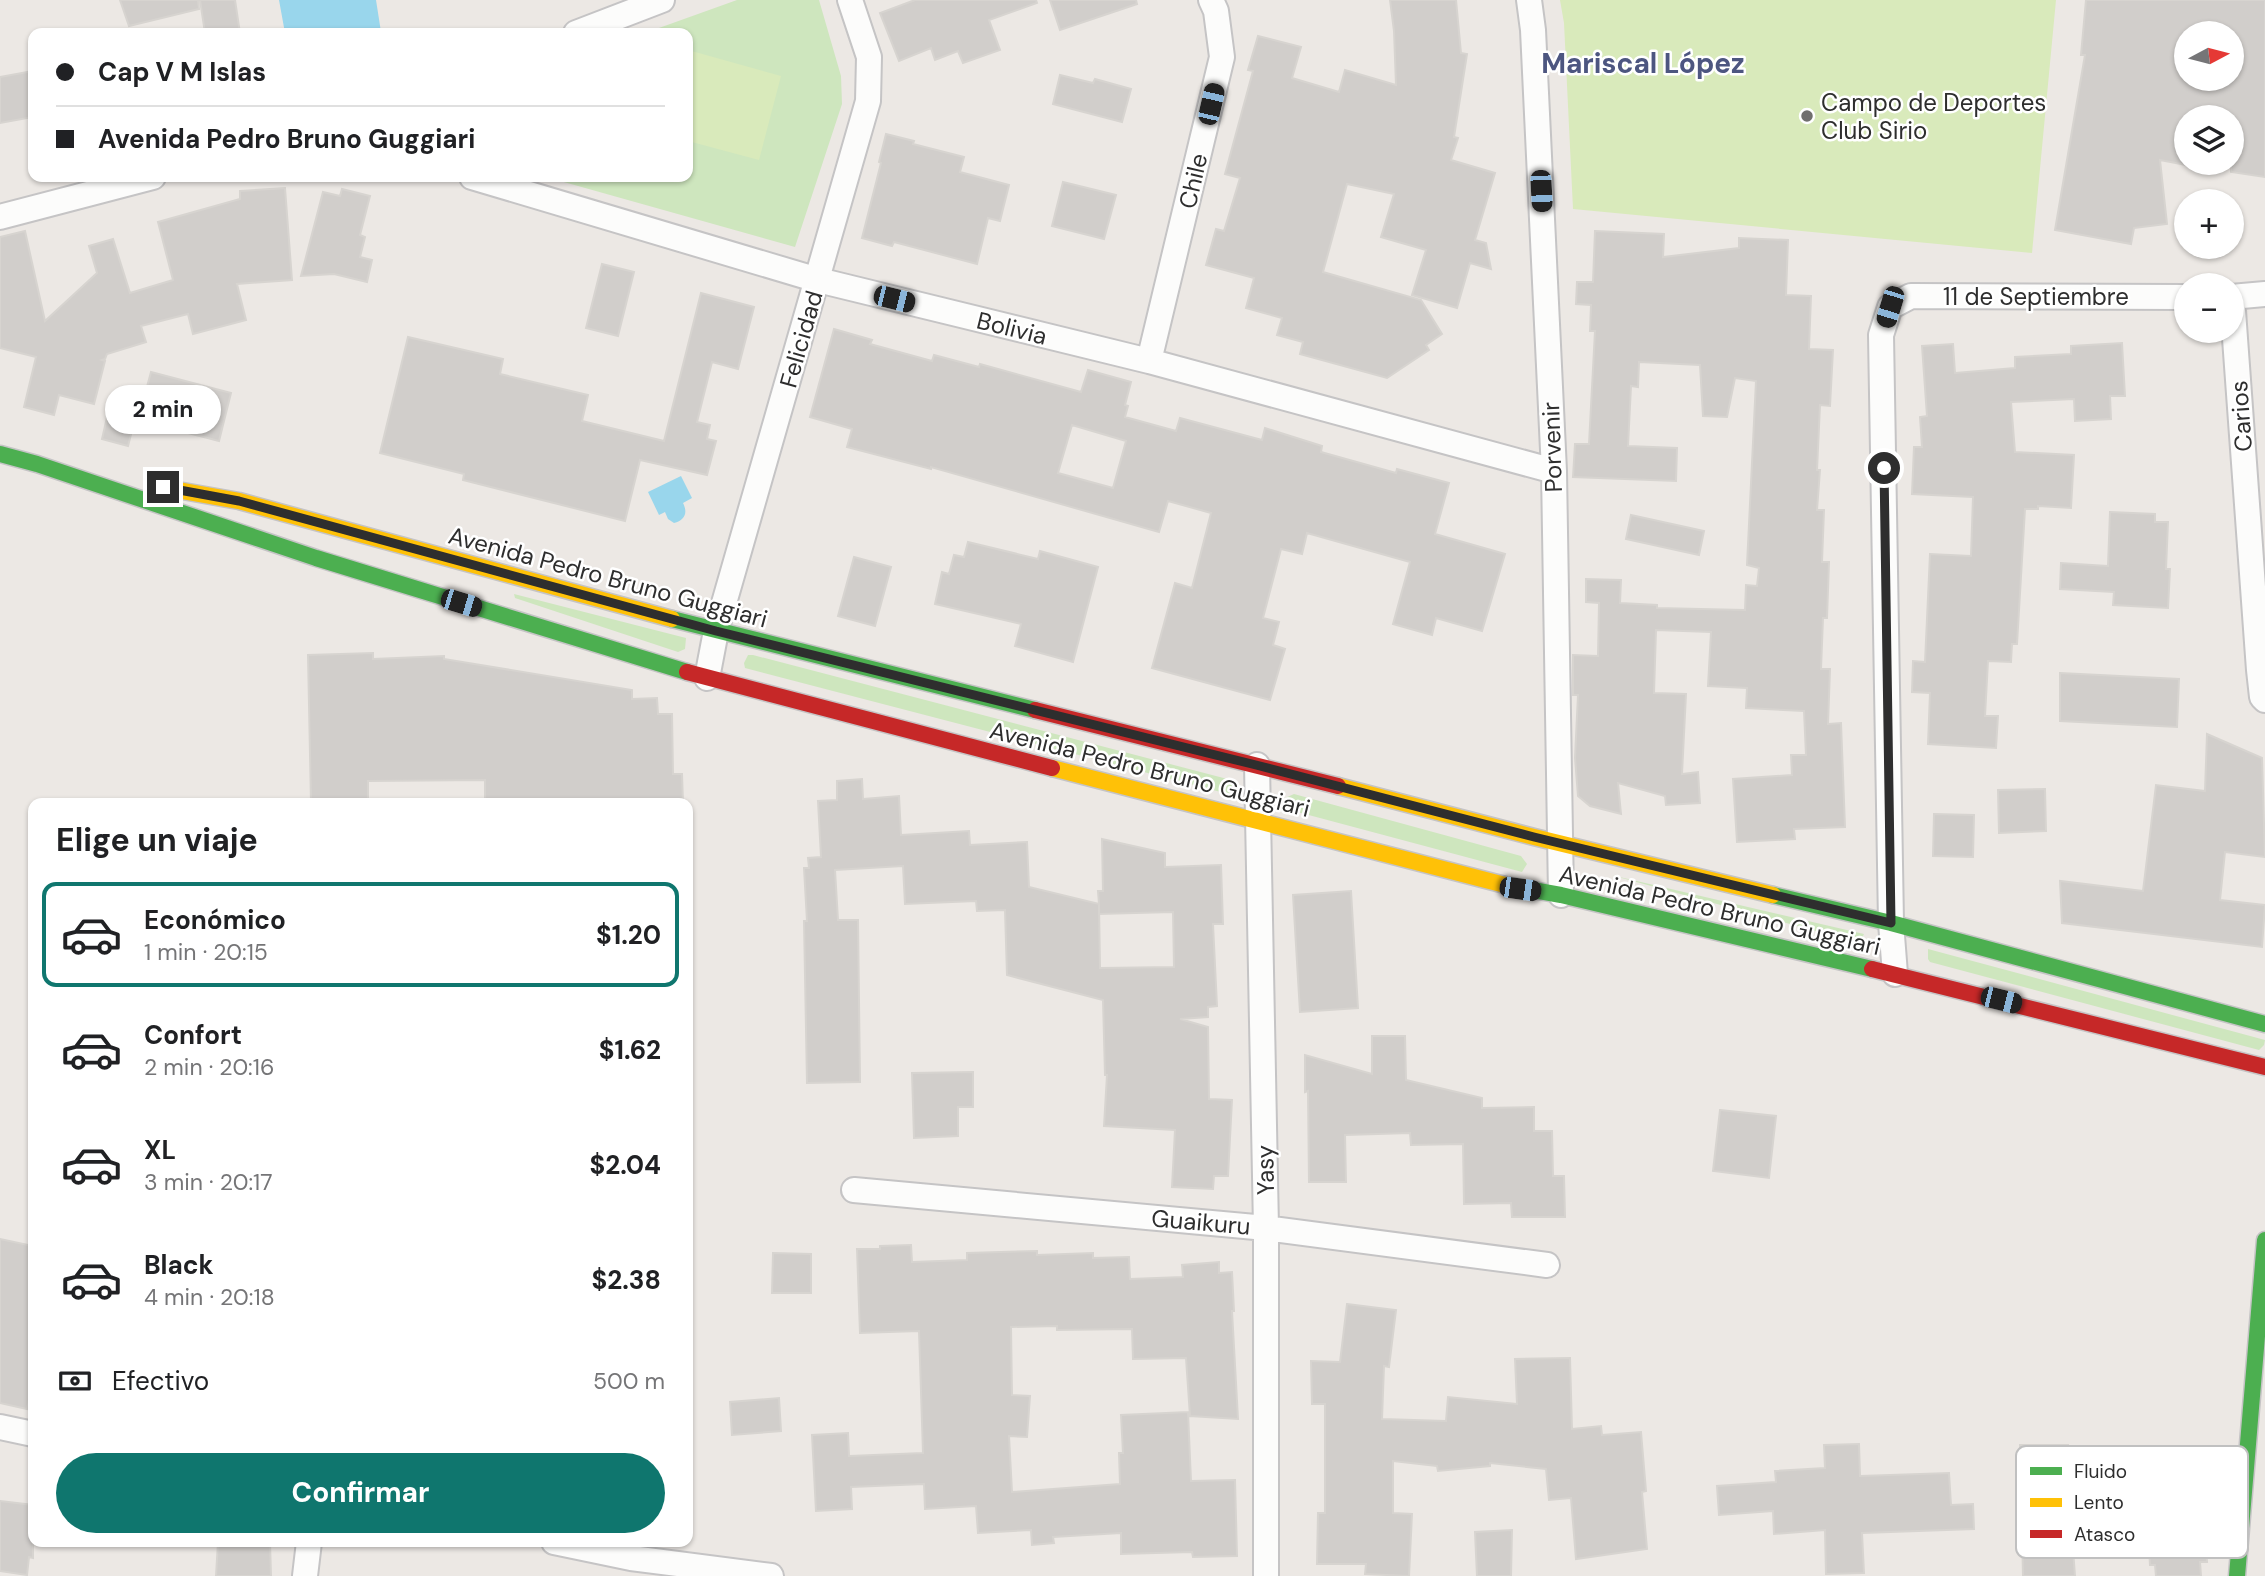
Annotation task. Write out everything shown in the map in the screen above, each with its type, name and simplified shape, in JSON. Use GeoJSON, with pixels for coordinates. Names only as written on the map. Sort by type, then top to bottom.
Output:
{"type":"FeatureCollection","features":[{"type":"Feature","properties":{"kind":"main road","name":"Avenida Pedro Bruno Guggiari"},"geometry":{"type":"LineString","coordinates":[[0,454],[316,558],[707,678],[1520,889],[1561,895],[1895,974],[2265,1067]]}},
{"type":"Feature","properties":{"kind":"main road","name":"Avenida Pedro Bruno Guggiari"},"geometry":{"type":"LineString","coordinates":[[37,464],[239,501],[716,631],[1534,837],[1891,923],[2265,1024]]}},
{"type":"Feature","properties":{"kind":"main road"},"geometry":{"type":"LineString","coordinates":[[2248,1490],[2259,1405],[2265,1240]]}},
{"type":"Feature","properties":{"kind":"main road"},"geometry":{"type":"LineString","coordinates":[[2237,1576],[2239,1558]]}},
{"type":"Feature","properties":{"kind":"street"},"geometry":{"type":"LineString","coordinates":[[589,28],[662,0]]}},
{"type":"Feature","properties":{"kind":"street","name":"Felicidad"},"geometry":{"type":"LineString","coordinates":[[707,678],[716,631],[868,102],[869,57],[850,0]]}},
{"type":"Feature","properties":{"kind":"street","name":"Chile"},"geometry":{"type":"LineString","coordinates":[[1149,362],[1222,57],[1216,11],[1211,0]]}},
{"type":"Feature","properties":{"kind":"street","name":"Porvenir"},"geometry":{"type":"LineString","coordinates":[[1529,0],[1533,30],[1554,471],[1561,895]]}},
{"type":"Feature","properties":{"kind":"street"},"geometry":{"type":"LineString","coordinates":[[0,217],[134,182]]}},
{"type":"Feature","properties":{"kind":"street","name":"Bolivia"},"geometry":{"type":"LineString","coordinates":[[489,182],[818,280],[1149,362],[1554,471]]}},
{"type":"Feature","properties":{"kind":"street"},"geometry":{"type":"LineString","coordinates":[[2244,297],[2265,294]]}},
{"type":"Feature","properties":{"kind":"street","name":"11 de Septiembre"},"geometry":{"type":"LineString","coordinates":[[1891,923],[1881,335],[1890,307],[1911,296],[2174,297]]}},
{"type":"Feature","properties":{"kind":"street","name":"Carios"},"geometry":{"type":"LineString","coordinates":[[2235,343],[2259,670],[2262,697],[2265,700]]}},
{"type":"Feature","properties":{"kind":"street","name":"Yasy"},"geometry":{"type":"LineString","coordinates":[[1256,765],[1266,1228],[1266,1576]]}},
{"type":"Feature","properties":{"kind":"street"},"geometry":{"type":"LineString","coordinates":[[1891,923],[1895,974]]}},
{"type":"Feature","properties":{"kind":"street","name":"Guaikuru"},"geometry":{"type":"LineString","coordinates":[[854,1190],[1266,1228],[1547,1265]]}},
{"type":"Feature","properties":{"kind":"street"},"geometry":{"type":"LineString","coordinates":[[0,1427],[28,1433]]}},
{"type":"Feature","properties":{"kind":"street"},"geometry":{"type":"LineString","coordinates":[[305,1576],[308,1547]]}},
{"type":"Feature","properties":{"kind":"street"},"geometry":{"type":"LineString","coordinates":[[569,1547],[630,1567],[771,1576]]}},
{"type":"Feature","properties":{"kind":"green space"},"geometry":{"type":"Polygon","coordinates":[[[737,0],[819,0],[841,76],[842,104],[795,247],[564,182],[693,182],[693,28],[659,28],[737,0]]]}},
{"type":"Feature","properties":{"kind":"green space","name":"Campo de Deportes Club Sirio"},"geometry":{"type":"Polygon","coordinates":[[[1560,0],[2056,0],[2032,253],[1573,209],[1564,23],[1560,0]]]}},
{"type":"Feature","properties":{"kind":"green space"},"geometry":{"type":"Polygon","coordinates":[[[693,51],[781,76],[759,160],[693,142],[693,51]]]}},
{"type":"Feature","properties":{"kind":"green space"},"geometry":{"type":"Polygon","coordinates":[[[514,594],[686,638],[685,649],[678,652],[515,598],[514,594]]]}},
{"type":"Feature","properties":{"kind":"green space"},"geometry":{"type":"Polygon","coordinates":[[[748,655],[1235,781],[1239,785],[1240,794],[1236,796],[745,668],[748,655]]]}},
{"type":"Feature","properties":{"kind":"green space"},"geometry":{"type":"Polygon","coordinates":[[[1294,794],[1521,856],[1527,864],[1522,872],[1290,810],[1285,806],[1285,798],[1294,794]]]}},
{"type":"Feature","properties":{"kind":"green space"},"geometry":{"type":"Polygon","coordinates":[[[1611,875],[1864,934],[1856,942],[1611,875]]]}},
{"type":"Feature","properties":{"kind":"green space"},"geometry":{"type":"Polygon","coordinates":[[[1928,949],[2265,1040],[2264,1045],[2259,1050],[1930,962],[1928,949]]]}},
{"type":"Feature","properties":{"kind":"water"},"geometry":{"type":"Polygon","coordinates":[[[279,0],[376,0],[380,28],[284,28],[279,0]]]}},
{"type":"Feature","properties":{"kind":"water"},"geometry":{"type":"Polygon","coordinates":[[[681,476],[692,498],[683,503],[684,516],[674,523],[668,519],[665,512],[659,515],[648,492],[681,476]]]}},
{"type":"Feature","properties":{"kind":"building"},"geometry":{"type":"Polygon","coordinates":[[[120,0],[198,0],[199,9],[129,26],[120,0]]]}},
{"type":"Feature","properties":{"kind":"building"},"geometry":{"type":"Polygon","coordinates":[[[200,0],[235,0],[239,28],[204,28],[200,0]]]}},
{"type":"Feature","properties":{"kind":"building"},"geometry":{"type":"Polygon","coordinates":[[[915,0],[1036,0],[1037,3],[989,20],[1000,50],[963,63],[958,51],[935,60],[931,48],[899,61],[880,13],[915,0]]]}},
{"type":"Feature","properties":{"kind":"building"},"geometry":{"type":"Polygon","coordinates":[[[1050,0],[1136,0],[1137,4],[1060,30],[1050,0]]]}},
{"type":"Feature","properties":{"kind":"building"},"geometry":{"type":"Polygon","coordinates":[[[1390,0],[1456,0],[1461,53],[1467,54],[1454,137],[1458,138],[1451,160],[1495,173],[1475,240],[1486,243],[1491,269],[1470,263],[1457,308],[1412,295],[1426,250],[1381,237],[1394,194],[1347,184],[1323,272],[1421,300],[1442,334],[1426,345],[1429,350],[1387,378],[1300,354],[1303,342],[1277,335],[1282,318],[1246,308],[1254,278],[1206,265],[1216,229],[1224,231],[1240,178],[1225,174],[1253,71],[1248,70],[1258,36],[1301,47],[1292,78],[1339,92],[1345,70],[1396,85],[1390,0]]]}},
{"type":"Feature","properties":{"kind":"building"},"geometry":{"type":"Polygon","coordinates":[[[2086,0],[2265,0],[2265,177],[2244,174],[2244,105],[2174,105],[2174,163],[2160,160],[2167,224],[2134,228],[2131,244],[2055,230],[2085,55],[2081,55],[2086,0]]]}},
{"type":"Feature","properties":{"kind":"building"},"geometry":{"type":"Polygon","coordinates":[[[28,72],[28,118],[0,123],[0,77],[28,72]]]}},
{"type":"Feature","properties":{"kind":"building"},"geometry":{"type":"Polygon","coordinates":[[[1060,75],[1093,83],[1095,79],[1131,89],[1122,122],[1053,104],[1060,75]]]}},
{"type":"Feature","properties":{"kind":"building"},"geometry":{"type":"Polygon","coordinates":[[[886,134],[964,157],[960,172],[1009,185],[1000,221],[988,218],[977,264],[894,242],[892,246],[862,238],[886,134]]]}},
{"type":"Feature","properties":{"kind":"building"},"geometry":{"type":"Polygon","coordinates":[[[1063,182],[1116,195],[1104,239],[1052,226],[1063,182]]]}},
{"type":"Feature","properties":{"kind":"building"},"geometry":{"type":"Polygon","coordinates":[[[285,188],[292,280],[237,284],[246,320],[193,334],[188,314],[141,326],[146,342],[107,354],[102,360],[105,361],[94,404],[59,395],[54,415],[24,407],[36,357],[0,348],[0,237],[25,231],[45,321],[97,273],[89,246],[113,239],[130,293],[173,280],[158,222],[240,199],[240,191],[285,188]]]}},
{"type":"Feature","properties":{"kind":"building"},"geometry":{"type":"Polygon","coordinates":[[[342,189],[370,196],[360,235],[365,237],[360,257],[372,260],[367,282],[334,274],[301,276],[323,192],[340,196],[342,189]]]}},
{"type":"Feature","properties":{"kind":"building"},"geometry":{"type":"Polygon","coordinates":[[[1595,231],[1664,234],[1663,257],[1739,248],[1739,238],[1788,240],[1786,295],[1811,296],[1809,349],[1833,350],[1830,406],[1820,405],[1817,470],[1820,470],[1817,510],[1824,510],[1822,562],[1829,562],[1827,618],[1823,618],[1821,669],[1830,669],[1828,724],[1841,723],[1845,827],[1794,829],[1795,839],[1737,842],[1733,779],[1792,775],[1791,755],[1806,755],[1804,711],[1746,708],[1747,688],[1708,686],[1711,632],[1656,630],[1654,693],[1686,694],[1682,774],[1698,772],[1700,803],[1666,805],[1665,796],[1618,783],[1621,814],[1590,806],[1578,796],[1575,758],[1578,695],[1573,695],[1573,655],[1598,656],[1599,603],[1586,602],[1586,579],[1621,580],[1620,603],[1657,605],[1657,608],[1745,610],[1746,585],[1757,586],[1759,568],[1747,565],[1756,381],[1735,378],[1727,417],[1703,416],[1700,365],[1639,362],[1638,387],[1631,386],[1628,446],[1677,448],[1676,481],[1573,477],[1575,444],[1589,444],[1595,331],[1590,331],[1591,305],[1576,304],[1577,282],[1593,282],[1595,231]]]}},
{"type":"Feature","properties":{"kind":"building"},"geometry":{"type":"Polygon","coordinates":[[[602,264],[634,272],[618,336],[586,328],[602,264]]]}},
{"type":"Feature","properties":{"kind":"building"},"geometry":{"type":"Polygon","coordinates":[[[701,293],[754,307],[738,369],[712,362],[697,422],[710,425],[707,439],[716,441],[707,475],[640,460],[625,521],[463,480],[464,474],[380,453],[408,337],[503,359],[500,374],[588,395],[582,421],[664,441],[701,293]]]}},
{"type":"Feature","properties":{"kind":"building"},"geometry":{"type":"Polygon","coordinates":[[[834,329],[872,340],[870,344],[932,361],[934,355],[979,367],[980,364],[1081,392],[1088,370],[1131,382],[1125,417],[1176,431],[1180,418],[1262,440],[1265,428],[1322,446],[1321,452],[1396,473],[1397,469],[1449,483],[1435,534],[1505,554],[1482,631],[1436,618],[1432,635],[1393,624],[1410,562],[1307,533],[1302,554],[1281,549],[1263,618],[1279,622],[1273,645],[1285,649],[1270,700],[1152,668],[1175,583],[1192,588],[1211,513],[1168,501],[1159,532],[931,467],[847,447],[852,429],[810,417],[834,329]],[[1072,425],[1058,473],[1113,488],[1126,441],[1072,425]]]}},
{"type":"Feature","properties":{"kind":"building"},"geometry":{"type":"Polygon","coordinates":[[[2122,343],[2125,396],[2110,396],[2111,419],[2075,421],[2074,399],[2011,402],[2015,452],[2074,455],[2071,508],[2038,506],[2038,509],[2025,509],[2017,644],[2012,644],[2011,662],[1988,661],[1985,716],[1998,716],[1996,748],[1928,744],[1930,693],[1912,692],[1913,661],[1925,662],[1930,554],[1971,556],[1973,497],[1912,494],[1914,447],[1922,447],[1920,417],[1927,416],[1922,346],[1953,344],[1955,373],[2015,368],[2015,357],[2071,354],[2071,346],[2122,343]]]}},
{"type":"Feature","properties":{"kind":"building"},"geometry":{"type":"Polygon","coordinates":[[[151,372],[231,393],[219,441],[138,420],[151,372]]]}},
{"type":"Feature","properties":{"kind":"building"},"geometry":{"type":"Polygon","coordinates":[[[111,400],[138,407],[128,446],[102,439],[111,400]]]}},
{"type":"Feature","properties":{"kind":"building"},"geometry":{"type":"Polygon","coordinates":[[[2110,512],[2155,514],[2155,522],[2168,522],[2168,608],[2113,605],[2114,592],[2060,589],[2061,563],[2108,566],[2110,512]]]}},
{"type":"Feature","properties":{"kind":"building"},"geometry":{"type":"Polygon","coordinates":[[[1631,515],[1704,531],[1699,555],[1626,539],[1631,515]]]}},
{"type":"Feature","properties":{"kind":"building"},"geometry":{"type":"Polygon","coordinates":[[[968,542],[1038,559],[1040,551],[1098,567],[1073,662],[1015,646],[1021,624],[935,604],[942,572],[949,574],[954,555],[964,557],[968,542]]]}},
{"type":"Feature","properties":{"kind":"building"},"geometry":{"type":"Polygon","coordinates":[[[854,557],[891,567],[875,626],[838,616],[854,557]]]}},
{"type":"Feature","properties":{"kind":"building"},"geometry":{"type":"Polygon","coordinates":[[[373,653],[373,659],[444,656],[444,659],[632,690],[632,699],[657,698],[658,714],[672,714],[673,774],[682,774],[683,798],[485,798],[485,780],[368,781],[368,798],[311,798],[308,655],[373,653]]]}},
{"type":"Feature","properties":{"kind":"building"},"geometry":{"type":"Polygon","coordinates":[[[2060,673],[2179,679],[2177,727],[2060,721],[2060,673]]]}},
{"type":"Feature","properties":{"kind":"building"},"geometry":{"type":"Polygon","coordinates":[[[2207,734],[2262,758],[2265,857],[2225,852],[2220,900],[2265,905],[2262,947],[2062,923],[2060,881],[2143,891],[2156,785],[2205,791],[2207,734]]]}},
{"type":"Feature","properties":{"kind":"building"},"geometry":{"type":"Polygon","coordinates":[[[862,779],[863,799],[899,796],[901,835],[969,831],[970,845],[1027,842],[1029,887],[1099,904],[1098,891],[1103,891],[1102,839],[1165,853],[1165,867],[1221,865],[1223,924],[1213,924],[1217,1006],[1208,1007],[1208,1017],[1180,1019],[1208,1027],[1209,1099],[1232,1100],[1228,1176],[1214,1176],[1213,1189],[1172,1187],[1175,1130],[1104,1126],[1107,1075],[1103,1000],[1007,975],[1005,910],[977,911],[976,901],[905,904],[903,866],[835,870],[838,920],[858,920],[860,1082],[807,1083],[804,921],[807,921],[804,868],[809,868],[808,858],[821,857],[818,801],[837,800],[837,781],[862,779]],[[1173,912],[1099,914],[1100,968],[1174,967],[1173,912]]]}},
{"type":"Feature","properties":{"kind":"building"},"geometry":{"type":"Polygon","coordinates":[[[2045,789],[2046,831],[1999,833],[1998,790],[2045,789]]]}},
{"type":"Feature","properties":{"kind":"building"},"geometry":{"type":"Polygon","coordinates":[[[1934,814],[1974,815],[1973,857],[1933,856],[1934,814]]]}},
{"type":"Feature","properties":{"kind":"building"},"geometry":{"type":"Polygon","coordinates":[[[1351,891],[1358,1008],[1300,1012],[1293,895],[1351,891]]]}},
{"type":"Feature","properties":{"kind":"building"},"geometry":{"type":"Polygon","coordinates":[[[1372,1036],[1405,1036],[1406,1080],[1482,1098],[1482,1108],[1534,1107],[1534,1131],[1552,1131],[1553,1176],[1564,1176],[1565,1217],[1512,1217],[1511,1203],[1464,1204],[1463,1144],[1411,1145],[1410,1133],[1345,1135],[1346,1182],[1309,1182],[1305,1055],[1372,1074],[1372,1036]]]}},
{"type":"Feature","properties":{"kind":"building"},"geometry":{"type":"Polygon","coordinates":[[[973,1072],[973,1107],[958,1107],[958,1136],[914,1138],[912,1073],[973,1072]]]}},
{"type":"Feature","properties":{"kind":"building"},"geometry":{"type":"Polygon","coordinates":[[[1720,1110],[1776,1116],[1769,1178],[1713,1171],[1720,1110]]]}},
{"type":"Feature","properties":{"kind":"building"},"geometry":{"type":"Polygon","coordinates":[[[0,1239],[28,1245],[28,1404],[27,1409],[0,1403],[0,1239]]]}},
{"type":"Feature","properties":{"kind":"building"},"geometry":{"type":"Polygon","coordinates":[[[911,1245],[912,1262],[967,1260],[967,1253],[1037,1251],[1037,1255],[1093,1253],[1093,1258],[1129,1257],[1130,1279],[1183,1277],[1182,1265],[1219,1262],[1219,1273],[1232,1272],[1238,1419],[1190,1416],[1186,1358],[1133,1359],[1132,1329],[1057,1330],[1057,1326],[1011,1327],[1012,1395],[1030,1396],[1027,1437],[1009,1436],[1012,1492],[1120,1484],[1119,1453],[1123,1453],[1121,1415],[1188,1412],[1191,1481],[1235,1480],[1237,1556],[1193,1557],[1192,1552],[1121,1554],[1121,1533],[1053,1537],[1054,1543],[1032,1545],[1031,1530],[978,1533],[976,1506],[925,1509],[924,1484],[851,1487],[852,1509],[816,1511],[812,1435],[848,1433],[849,1456],[923,1453],[919,1331],[860,1333],[857,1249],[911,1245]]]}},
{"type":"Feature","properties":{"kind":"building"},"geometry":{"type":"Polygon","coordinates":[[[773,1253],[811,1254],[811,1293],[772,1293],[773,1253]]]}},
{"type":"Feature","properties":{"kind":"building"},"geometry":{"type":"Polygon","coordinates":[[[1347,1304],[1396,1310],[1389,1367],[1384,1366],[1382,1419],[1446,1421],[1448,1397],[1517,1404],[1515,1359],[1570,1358],[1572,1429],[1601,1426],[1602,1435],[1641,1432],[1647,1549],[1576,1559],[1571,1498],[1549,1500],[1546,1469],[1490,1463],[1490,1466],[1438,1471],[1437,1466],[1393,1461],[1393,1513],[1412,1514],[1409,1576],[1365,1574],[1366,1564],[1317,1564],[1318,1513],[1325,1513],[1325,1404],[1312,1404],[1311,1361],[1340,1362],[1347,1304]]]}},
{"type":"Feature","properties":{"kind":"building"},"geometry":{"type":"Polygon","coordinates":[[[779,1398],[781,1431],[732,1435],[730,1402],[779,1398]]]}},
{"type":"Feature","properties":{"kind":"building"},"geometry":{"type":"Polygon","coordinates":[[[1859,1444],[1860,1476],[1949,1473],[1951,1505],[1973,1504],[1974,1529],[1862,1533],[1864,1573],[1826,1574],[1825,1530],[1774,1534],[1773,1511],[1719,1515],[1717,1486],[1776,1482],[1775,1471],[1825,1468],[1824,1445],[1859,1444]]]}},
{"type":"Feature","properties":{"kind":"building"},"geometry":{"type":"Polygon","coordinates":[[[2020,1445],[2068,1446],[2020,1446],[2020,1445]]]}},
{"type":"Feature","properties":{"kind":"building"},"geometry":{"type":"Polygon","coordinates":[[[0,1501],[28,1504],[28,1547],[33,1547],[33,1558],[29,1557],[27,1575],[0,1571],[0,1501]]]}},
{"type":"Feature","properties":{"kind":"building"},"geometry":{"type":"Polygon","coordinates":[[[1512,1530],[1511,1576],[1477,1576],[1475,1532],[1512,1530]]]}},
{"type":"Feature","properties":{"kind":"building"},"geometry":{"type":"Polygon","coordinates":[[[218,1547],[270,1547],[271,1576],[216,1576],[218,1547]]]}},
{"type":"Feature","properties":{"kind":"building"},"geometry":{"type":"Polygon","coordinates":[[[2023,1558],[2074,1558],[2075,1576],[2023,1576],[2023,1558]]]}},
{"type":"Feature","properties":{"kind":"building"},"geometry":{"type":"Polygon","coordinates":[[[2150,1558],[2207,1558],[2207,1562],[2200,1562],[2201,1576],[2156,1576],[2155,1565],[2150,1565],[2150,1558]]]}},
{"type":"Feature","properties":{"kind":"traffic: fast"},"geometry":{"type":"LineString","coordinates":[[0,454],[316,558],[687,672]]}},
{"type":"Feature","properties":{"kind":"traffic: fast"},"geometry":{"type":"LineString","coordinates":[[672,619],[1035,710]]}},
{"type":"Feature","properties":{"kind":"traffic: fast"},"geometry":{"type":"LineString","coordinates":[[1505,885],[1561,895],[1872,969]]}},
{"type":"Feature","properties":{"kind":"traffic: fast"},"geometry":{"type":"LineString","coordinates":[[1773,895],[1891,923],[2265,1024]]}},
{"type":"Feature","properties":{"kind":"traffic: fast"},"geometry":{"type":"LineString","coordinates":[[2248,1446],[2265,1240]]}},
{"type":"Feature","properties":{"kind":"traffic: fast"},"geometry":{"type":"LineString","coordinates":[[2237,1576],[2238,1558]]}},
{"type":"Feature","properties":{"kind":"traffic: slow"},"geometry":{"type":"LineString","coordinates":[[166,488],[239,501],[672,619]]}},
{"type":"Feature","properties":{"kind":"traffic: slow"},"geometry":{"type":"LineString","coordinates":[[1052,768],[1505,885]]}},
{"type":"Feature","properties":{"kind":"traffic: slow"},"geometry":{"type":"LineString","coordinates":[[1338,786],[1773,895]]}},
{"type":"Feature","properties":{"kind":"traffic: jam"},"geometry":{"type":"LineString","coordinates":[[687,672],[1052,768]]}},
{"type":"Feature","properties":{"kind":"traffic: jam"},"geometry":{"type":"LineString","coordinates":[[1035,710],[1338,786]]}},
{"type":"Feature","properties":{"kind":"traffic: jam"},"geometry":{"type":"LineString","coordinates":[[1872,969],[2265,1067]]}},
{"type":"Feature","properties":{"kind":"place","name":"Campo de Deportes Club Sirio"},"geometry":{"type":"Point","coordinates":[1807,116]}},
{"type":"Feature","properties":{"kind":"district","name":"Mariscal López"},"geometry":{"type":"Point","coordinates":[1643,63]}},
{"type":"Feature","properties":{"kind":"route"},"geometry":{"type":"LineString","coordinates":[[163,487],[239,501],[716,631],[1534,837],[1891,923],[1884,468]]}}]}
